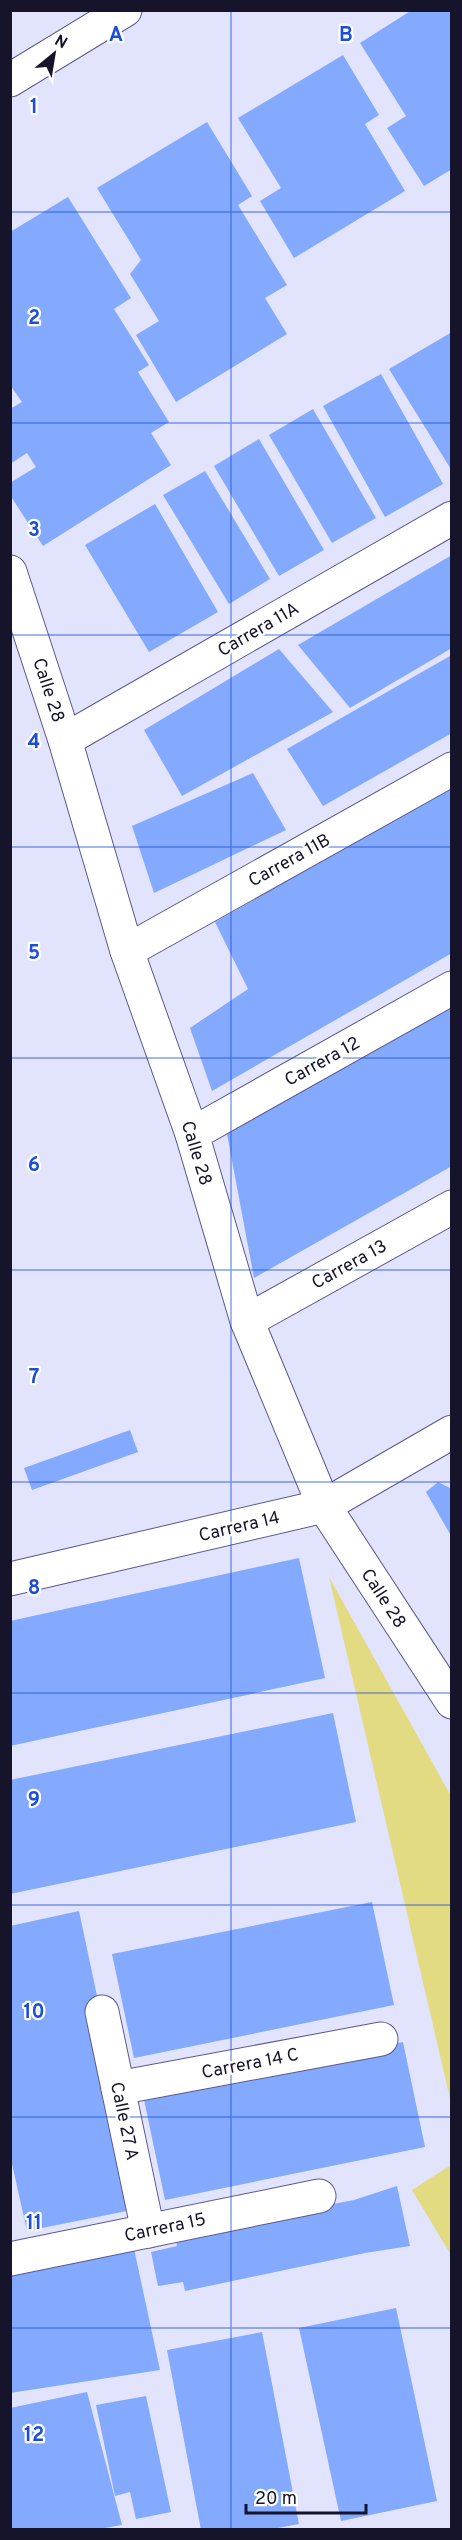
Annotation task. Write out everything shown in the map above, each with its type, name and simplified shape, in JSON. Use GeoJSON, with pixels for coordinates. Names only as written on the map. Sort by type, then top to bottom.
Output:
{"type":"FeatureCollection","features":[{"type":"Feature","properties":{"kind":"street"},"geometry":{"type":"LineString","coordinates":[[10,80],[120,12]]}},
{"type":"Feature","properties":{"kind":"street","name":"Carrera 11A"},"geometry":{"type":"LineString","coordinates":[[65,740],[452,518]]}},
{"type":"Feature","properties":{"kind":"street","name":"Calle 28"},"geometry":{"type":"LineString","coordinates":[[10,572],[65,740],[127,951],[192,1134],[247,1321],[324,1506],[452,1702]]}},
{"type":"Feature","properties":{"kind":"street","name":"Carrera 11B"},"geometry":{"type":"LineString","coordinates":[[127,951],[452,769]]}},
{"type":"Feature","properties":{"kind":"street","name":"Carrera 12"},"geometry":{"type":"LineString","coordinates":[[192,1134],[452,988]]}},
{"type":"Feature","properties":{"kind":"street","name":"Carrera 13"},"geometry":{"type":"LineString","coordinates":[[247,1321],[452,1207]]}},
{"type":"Feature","properties":{"kind":"street","name":"Carrera 14"},"geometry":{"type":"LineString","coordinates":[[10,1579],[324,1506],[452,1432]]}},
{"type":"Feature","properties":{"kind":"street","name":"Calle 27 A"},"geometry":{"type":"LineString","coordinates":[[102,2012],[148,2230]]}},
{"type":"Feature","properties":{"kind":"street","name":"Carrera 14 C"},"geometry":{"type":"LineString","coordinates":[[118,2088],[381,2038]]}},
{"type":"Feature","properties":{"kind":"street","name":"Carrera 15"},"geometry":{"type":"LineString","coordinates":[[10,2259],[319,2196]]}},
{"type":"Feature","properties":{"kind":"shaded area"},"geometry":{"type":"Polygon","coordinates":[[[329,1577],[451,1796],[451,2103],[329,1577]]]}},
{"type":"Feature","properties":{"kind":"shaded area"},"geometry":{"type":"Polygon","coordinates":[[[451,2165],[451,2255],[412,2190],[451,2165]]]}},
{"type":"Feature","properties":{"kind":"building"},"geometry":{"type":"Polygon","coordinates":[[[412,10],[452,10],[452,169],[424,186],[387,128],[406,116],[360,43],[412,10]]]}},
{"type":"Feature","properties":{"kind":"building"},"geometry":{"type":"Polygon","coordinates":[[[343,55],[379,115],[365,124],[405,191],[294,258],[260,201],[281,188],[238,118],[343,55]]]}},
{"type":"Feature","properties":{"kind":"building"},"geometry":{"type":"Polygon","coordinates":[[[207,122],[252,196],[238,205],[287,285],[265,298],[287,334],[176,402],[136,335],[159,321],[130,274],[141,260],[97,188],[207,122]]]}},
{"type":"Feature","properties":{"kind":"building"},"geometry":{"type":"Polygon","coordinates":[[[68,197],[131,298],[114,309],[149,365],[138,372],[169,422],[151,433],[171,465],[43,546],[10,495],[10,483],[36,467],[27,453],[10,464],[10,409],[22,402],[10,385],[10,232],[68,197]]]}},
{"type":"Feature","properties":{"kind":"building"},"geometry":{"type":"Polygon","coordinates":[[[452,332],[452,471],[389,369],[452,332]]]}},
{"type":"Feature","properties":{"kind":"building"},"geometry":{"type":"Polygon","coordinates":[[[381,374],[443,484],[385,517],[323,406],[381,374]]]}},
{"type":"Feature","properties":{"kind":"building"},"geometry":{"type":"Polygon","coordinates":[[[313,409],[376,518],[332,543],[269,435],[313,409]]]}},
{"type":"Feature","properties":{"kind":"building"},"geometry":{"type":"Polygon","coordinates":[[[259,439],[324,550],[279,576],[214,466],[259,439]]]}},
{"type":"Feature","properties":{"kind":"building"},"geometry":{"type":"Polygon","coordinates":[[[205,471],[270,579],[229,604],[163,495],[205,471]]]}},
{"type":"Feature","properties":{"kind":"building"},"geometry":{"type":"Polygon","coordinates":[[[155,504],[218,612],[149,652],[85,545],[155,504]]]}},
{"type":"Feature","properties":{"kind":"building"},"geometry":{"type":"Polygon","coordinates":[[[452,555],[452,648],[350,708],[298,645],[452,555]]]}},
{"type":"Feature","properties":{"kind":"building"},"geometry":{"type":"Polygon","coordinates":[[[279,649],[333,712],[182,796],[144,730],[279,649]]]}},
{"type":"Feature","properties":{"kind":"building"},"geometry":{"type":"Polygon","coordinates":[[[450,656],[452,733],[323,806],[287,749],[450,656]]]}},
{"type":"Feature","properties":{"kind":"building"},"geometry":{"type":"Polygon","coordinates":[[[253,773],[286,830],[154,893],[132,826],[253,773]]]}},
{"type":"Feature","properties":{"kind":"building"},"geometry":{"type":"Polygon","coordinates":[[[452,787],[452,953],[212,1091],[190,1028],[248,989],[215,922],[452,787]]]}},
{"type":"Feature","properties":{"kind":"building"},"geometry":{"type":"Polygon","coordinates":[[[452,1006],[452,1166],[254,1278],[227,1134],[452,1006]]]}},
{"type":"Feature","properties":{"kind":"building"},"geometry":{"type":"Polygon","coordinates":[[[130,1430],[138,1452],[32,1490],[24,1468],[130,1430]]]}},
{"type":"Feature","properties":{"kind":"building"},"geometry":{"type":"Polygon","coordinates":[[[438,1482],[452,1489],[450,1534],[426,1492],[438,1482]]]}},
{"type":"Feature","properties":{"kind":"building"},"geometry":{"type":"Polygon","coordinates":[[[299,1558],[325,1678],[10,1746],[10,1621],[299,1558]]]}},
{"type":"Feature","properties":{"kind":"building"},"geometry":{"type":"Polygon","coordinates":[[[333,1713],[356,1822],[10,1894],[10,1780],[333,1713]]]}},
{"type":"Feature","properties":{"kind":"building"},"geometry":{"type":"Polygon","coordinates":[[[372,1902],[394,2005],[134,2058],[112,1954],[372,1902]]]}},
{"type":"Feature","properties":{"kind":"building"},"geometry":{"type":"Polygon","coordinates":[[[79,1911],[142,2208],[27,2231],[10,2155],[10,1926],[79,1911]]]}},
{"type":"Feature","properties":{"kind":"building"},"geometry":{"type":"Polygon","coordinates":[[[403,2042],[425,2147],[165,2200],[143,2095],[403,2042]]]}},
{"type":"Feature","properties":{"kind":"building"},"geometry":{"type":"Polygon","coordinates":[[[397,2186],[410,2246],[365,2253],[185,2291],[183,2282],[158,2286],[151,2252],[177,2246],[175,2234],[354,2200],[397,2186]]]}},
{"type":"Feature","properties":{"kind":"building"},"geometry":{"type":"Polygon","coordinates":[[[133,2244],[160,2370],[10,2393],[10,2270],[133,2244]]]}},
{"type":"Feature","properties":{"kind":"building"},"geometry":{"type":"Polygon","coordinates":[[[396,2308],[437,2501],[341,2521],[299,2328],[396,2308]]]}},
{"type":"Feature","properties":{"kind":"building"},"geometry":{"type":"Polygon","coordinates":[[[262,2332],[299,2524],[267,2530],[201,2530],[167,2350],[262,2332]]]}},
{"type":"Feature","properties":{"kind":"building"},"geometry":{"type":"Polygon","coordinates":[[[87,2392],[122,2525],[93,2530],[10,2530],[10,2408],[87,2392]]]}},
{"type":"Feature","properties":{"kind":"building"},"geometry":{"type":"Polygon","coordinates":[[[146,2396],[171,2512],[136,2519],[130,2492],[115,2496],[96,2405],[146,2396]]]}}]}
